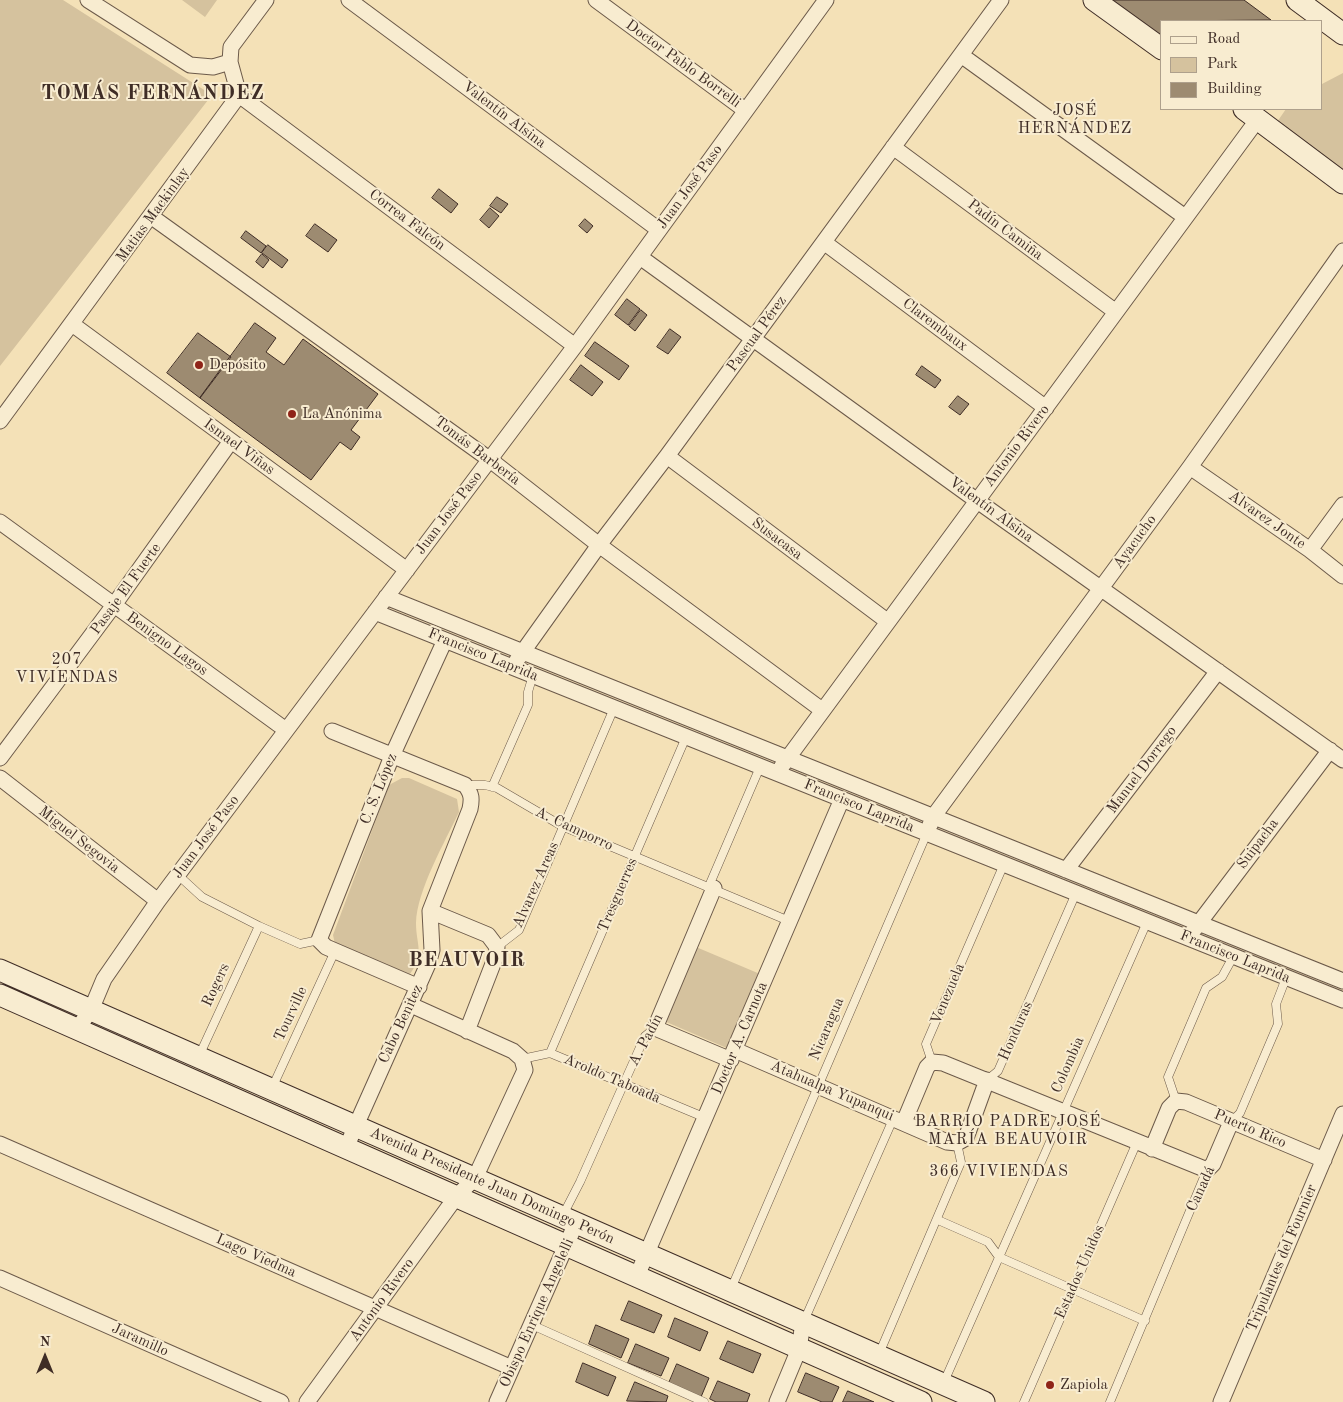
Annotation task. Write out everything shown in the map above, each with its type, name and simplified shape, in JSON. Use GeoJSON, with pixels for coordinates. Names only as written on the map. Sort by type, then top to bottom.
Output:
{"type":"FeatureCollection","features":[{"type":"Feature","properties":{"kind":"main road"},"geometry":{"type":"LineString","coordinates":[[1094,0],[1160,48]]}},
{"type":"Feature","properties":{"kind":"main road"},"geometry":{"type":"LineString","coordinates":[[1297,0],[1343,34]]}},
{"type":"Feature","properties":{"kind":"main road"},"geometry":{"type":"LineString","coordinates":[[1251,114],[1343,183]]}},
{"type":"Feature","properties":{"kind":"main road","name":"Avenida Presidente Juan Domingo Perón"},"geometry":{"type":"LineString","coordinates":[[0,970],[984,1402]]}},
{"type":"Feature","properties":{"kind":"main road","name":"Avenida Presidente Juan Domingo Perón"},"geometry":{"type":"LineString","coordinates":[[0,995],[921,1402]]}},
{"type":"Feature","properties":{"kind":"street"},"geometry":{"type":"LineString","coordinates":[[88,0],[190,65],[213,67],[230,62]]}},
{"type":"Feature","properties":{"kind":"street"},"geometry":{"type":"LineString","coordinates":[[239,95],[230,62],[231,47],[266,0]]}},
{"type":"Feature","properties":{"kind":"street","name":"Valentín Alsina"},"geometry":{"type":"LineString","coordinates":[[349,0],[659,230]]}},
{"type":"Feature","properties":{"kind":"street","name":"Doctor Pablo Borrelli"},"geometry":{"type":"LineString","coordinates":[[596,0],[745,110]]}},
{"type":"Feature","properties":{"kind":"street","name":"Juan José Paso"},"geometry":{"type":"LineString","coordinates":[[77,1029],[91,1010],[104,979],[158,901],[575,346],[826,0]]}},
{"type":"Feature","properties":{"kind":"street","name":"Pascual Pérez"},"geometry":{"type":"LineString","coordinates":[[512,667],[599,544],[667,456],[1001,0]]}},
{"type":"Feature","properties":{"kind":"street"},"geometry":{"type":"LineString","coordinates":[[961,55],[1185,217]]}},
{"type":"Feature","properties":{"kind":"street","name":"Matias Mackinlay"},"geometry":{"type":"LineString","coordinates":[[0,421],[152,217],[239,95]]}},
{"type":"Feature","properties":{"kind":"street","name":"Correa Falcón"},"geometry":{"type":"LineString","coordinates":[[239,95],[575,346]]}},
{"type":"Feature","properties":{"kind":"street","name":"Antonio Rivero"},"geometry":{"type":"LineString","coordinates":[[777,774],[887,621],[1046,408],[1185,217],[1251,114]]}},
{"type":"Feature","properties":{"kind":"street","name":"Padín Camiña"},"geometry":{"type":"LineString","coordinates":[[894,147],[1116,312]]}},
{"type":"Feature","properties":{"kind":"street","name":"Tomás Barbería"},"geometry":{"type":"LineString","coordinates":[[152,217],[489,458],[599,544],[822,710]]}},
{"type":"Feature","properties":{"kind":"street","name":"Clarembaux"},"geometry":{"type":"LineString","coordinates":[[825,242],[1046,408]]}},
{"type":"Feature","properties":{"kind":"street","name":"Ayacucho"},"geometry":{"type":"LineString","coordinates":[[927,833],[933,817],[1190,467],[1343,251]]}},
{"type":"Feature","properties":{"kind":"street","name":"Valentín Alsina"},"geometry":{"type":"LineString","coordinates":[[640,257],[976,500],[1343,760]]}},
{"type":"Feature","properties":{"kind":"street","name":"Ismael Viñas"},"geometry":{"type":"LineString","coordinates":[[72,324],[407,570]]}},
{"type":"Feature","properties":{"kind":"street","name":"Pasaje El Fuerte"},"geometry":{"type":"LineString","coordinates":[[0,758],[114,605],[231,441]]}},
{"type":"Feature","properties":{"kind":"street","name":"Susacasa"},"geometry":{"type":"LineString","coordinates":[[667,456],[887,621]]}},
{"type":"Feature","properties":{"kind":"street","name":"Alvarez Jonte"},"geometry":{"type":"LineString","coordinates":[[1190,467],[1310,550],[1343,576]]}},
{"type":"Feature","properties":{"kind":"street"},"geometry":{"type":"LineString","coordinates":[[1310,550],[1343,505]]}},
{"type":"Feature","properties":{"kind":"street","name":"Benigno Lagos"},"geometry":{"type":"LineString","coordinates":[[0,522],[286,730]]}},
{"type":"Feature","properties":{"kind":"street","name":"Francisco Laprida"},"geometry":{"type":"LineString","coordinates":[[386,597],[1197,924],[1341,978]]}},
{"type":"Feature","properties":{"kind":"street","name":"Francisco Laprida"},"geometry":{"type":"LineString","coordinates":[[375,612],[1343,1000]]}},
{"type":"Feature","properties":{"kind":"street","name":"C. S. López"},"geometry":{"type":"LineString","coordinates":[[319,940],[392,756],[445,640]]}},
{"type":"Feature","properties":{"kind":"street","name":"Manuel Dorrego"},"geometry":{"type":"LineString","coordinates":[[1066,870],[1218,671]]}},
{"type":"Feature","properties":{"kind":"street","name":"A. Camporro"},"geometry":{"type":"LineString","coordinates":[[332,731],[464,785]]}},
{"type":"Feature","properties":{"kind":"street","name":"Suipacha"},"geometry":{"type":"LineString","coordinates":[[1188,938],[1330,750]]}},
{"type":"Feature","properties":{"kind":"street","name":"Miguel Segovia"},"geometry":{"type":"LineString","coordinates":[[0,778],[158,901]]}},
{"type":"Feature","properties":{"kind":"street","name":"Cabo Benitez"},"geometry":{"type":"LineString","coordinates":[[346,1148],[354,1125],[419,987],[432,950],[430,911],[470,809],[472,799],[470,792],[464,785]]}},
{"type":"Feature","properties":{"kind":"street","name":"Doctor A. Carnota"},"geometry":{"type":"LineString","coordinates":[[637,1276],[842,799]]}},
{"type":"Feature","properties":{"kind":"street","name":"A. Padín"},"geometry":{"type":"LineString","coordinates":[[655,1028],[711,887]]}},
{"type":"Feature","properties":{"kind":"street"},"geometry":{"type":"LineString","coordinates":[[430,911],[488,935],[497,947],[496,956],[467,1031]]}},
{"type":"Feature","properties":{"kind":"street"},"geometry":{"type":"LineString","coordinates":[[319,940],[336,951],[419,987]]}},
{"type":"Feature","properties":{"kind":"street"},"geometry":{"type":"LineString","coordinates":[[1328,994],[1341,978]]}},
{"type":"Feature","properties":{"kind":"street"},"geometry":{"type":"LineString","coordinates":[[410,1005],[512,1051],[522,1059],[525,1070],[475,1178],[456,1197]]}},
{"type":"Feature","properties":{"kind":"street","name":"Atahualpa Yupanqui"},"geometry":{"type":"LineString","coordinates":[[655,1028],[818,1086],[947,1142],[957,1143]]}},
{"type":"Feature","properties":{"kind":"street"},"geometry":{"type":"LineString","coordinates":[[899,1120],[927,1067],[932,1062],[943,1063],[1207,1170]]}},
{"type":"Feature","properties":{"kind":"street","name":"Honduras"},"geometry":{"type":"LineString","coordinates":[[957,1143],[966,1138],[987,1080]]}},
{"type":"Feature","properties":{"kind":"street"},"geometry":{"type":"LineString","coordinates":[[1152,1149],[1169,1108],[1176,1101]]}},
{"type":"Feature","properties":{"kind":"street","name":"Puerto Rico"},"geometry":{"type":"LineString","coordinates":[[1176,1101],[1186,1102],[1324,1160]]}},
{"type":"Feature","properties":{"kind":"street","name":"Tripulantes del Fournier"},"geometry":{"type":"LineString","coordinates":[[1221,1402],[1343,1114]]}},
{"type":"Feature","properties":{"kind":"street","name":"Canadá"},"geometry":{"type":"LineString","coordinates":[[1207,1170],[1213,1164],[1231,1122]]}},
{"type":"Feature","properties":{"kind":"street","name":"Lago Viedma"},"geometry":{"type":"LineString","coordinates":[[0,1144],[512,1368]]}},
{"type":"Feature","properties":{"kind":"street","name":"Antonio Rivero"},"geometry":{"type":"LineString","coordinates":[[307,1402],[377,1309],[456,1197]]}},
{"type":"Feature","properties":{"kind":"street","name":"Obispo Enrique Angelelli"},"geometry":{"type":"LineString","coordinates":[[501,1401],[512,1368],[567,1244],[569,1220]]}},
{"type":"Feature","properties":{"kind":"street","name":"Jaramillo"},"geometry":{"type":"LineString","coordinates":[[0,1278],[281,1402]]}},
{"type":"Feature","properties":{"kind":"street"},"geometry":{"type":"LineString","coordinates":[[777,1402],[799,1349],[803,1323]]}},
{"type":"Feature","properties":{"kind":"lane"},"geometry":{"type":"LineString","coordinates":[[492,787],[528,705],[528,692],[533,676]]}},
{"type":"Feature","properties":{"kind":"lane","name":"Alvarez Areas"},"geometry":{"type":"LineString","coordinates":[[497,947],[519,930],[614,708]]}},
{"type":"Feature","properties":{"kind":"lane","name":"Tresguerres"},"geometry":{"type":"LineString","coordinates":[[550,1053],[686,737]]}},
{"type":"Feature","properties":{"kind":"lane","name":"A. Padín"},"geometry":{"type":"LineString","coordinates":[[711,887],[760,767]]}},
{"type":"Feature","properties":{"kind":"lane","name":"A. Camporro"},"geometry":{"type":"LineString","coordinates":[[464,785],[492,787],[562,826],[789,921]]}},
{"type":"Feature","properties":{"kind":"lane","name":"Nicaragua"},"geometry":{"type":"LineString","coordinates":[[730,1291],[927,833]]}},
{"type":"Feature","properties":{"kind":"lane","name":"Venezuela"},"geometry":{"type":"LineString","coordinates":[[932,1062],[926,1044],[1004,864]]}},
{"type":"Feature","properties":{"kind":"lane"},"geometry":{"type":"LineString","coordinates":[[178,875],[202,897],[259,926],[300,944],[319,940]]}},
{"type":"Feature","properties":{"kind":"lane","name":"Honduras"},"geometry":{"type":"LineString","coordinates":[[987,1080],[998,1071],[1076,893]]}},
{"type":"Feature","properties":{"kind":"lane","name":"Colombia"},"geometry":{"type":"LineString","coordinates":[[943,1384],[1147,922]]}},
{"type":"Feature","properties":{"kind":"lane","name":"Rogers"},"geometry":{"type":"LineString","coordinates":[[199,1056],[259,926]]}},
{"type":"Feature","properties":{"kind":"lane","name":"Tourville"},"geometry":{"type":"LineString","coordinates":[[272,1089],[336,951]]}},
{"type":"Feature","properties":{"kind":"lane"},"geometry":{"type":"LineString","coordinates":[[1176,1101],[1168,1077],[1206,988],[1222,977],[1233,957]]}},
{"type":"Feature","properties":{"kind":"lane","name":"Canadá"},"geometry":{"type":"LineString","coordinates":[[1231,1122],[1240,1113],[1278,1024],[1276,1004],[1286,978]]}},
{"type":"Feature","properties":{"kind":"lane","name":"A. Padín"},"geometry":{"type":"LineString","coordinates":[[569,1220],[580,1182],[623,1084],[645,1036],[655,1028]]}},
{"type":"Feature","properties":{"kind":"lane","name":"Aroldo Taboada"},"geometry":{"type":"LineString","coordinates":[[522,1059],[550,1053],[706,1118]]}},
{"type":"Feature","properties":{"kind":"lane"},"geometry":{"type":"LineString","coordinates":[[803,1323],[899,1120]]}},
{"type":"Feature","properties":{"kind":"lane","name":"Estados Unidos"},"geometry":{"type":"LineString","coordinates":[[1024,1402],[1137,1142]]}},
{"type":"Feature","properties":{"kind":"lane"},"geometry":{"type":"LineString","coordinates":[[878,1356],[938,1220],[961,1162],[957,1143]]}},
{"type":"Feature","properties":{"kind":"lane","name":"Canadá"},"geometry":{"type":"LineString","coordinates":[[1110,1402],[1207,1170]]}},
{"type":"Feature","properties":{"kind":"lane"},"geometry":{"type":"LineString","coordinates":[[938,1220],[988,1242],[999,1257],[1145,1321]]}},
{"type":"Feature","properties":{"kind":"lane"},"geometry":{"type":"LineString","coordinates":[[532,1325],[704,1402]]}},
{"type":"Feature","properties":{"kind":"green space"},"geometry":{"type":"Polygon","coordinates":[[[0,0],[63,0],[212,95],[0,366],[0,0]]]}},
{"type":"Feature","properties":{"kind":"green space"},"geometry":{"type":"Polygon","coordinates":[[[182,0],[217,0],[205,17],[182,0]]]}},
{"type":"Feature","properties":{"kind":"green space"},"geometry":{"type":"Polygon","coordinates":[[[1343,73],[1343,172],[1277,122],[1285,110],[1323,110],[1323,83],[1343,73]]]}},
{"type":"Feature","properties":{"kind":"green space"},"geometry":{"type":"Polygon","coordinates":[[[402,778],[409,778],[457,799],[459,812],[426,881],[421,896],[416,923],[419,949],[415,967],[410,974],[404,974],[335,944],[333,935],[389,785],[402,778]]]}},
{"type":"Feature","properties":{"kind":"green space"},"geometry":{"type":"Polygon","coordinates":[[[696,947],[760,974],[729,1049],[664,1021],[696,947]]]}},
{"type":"Feature","properties":{"kind":"building"},"geometry":{"type":"Polygon","coordinates":[[[1112,0],[1244,0],[1271,20],[1160,20],[1160,36],[1112,0]]]}},
{"type":"Feature","properties":{"kind":"building"},"geometry":{"type":"Polygon","coordinates":[[[439,189],[458,204],[451,213],[432,198],[439,189]]]}},
{"type":"Feature","properties":{"kind":"building"},"geometry":{"type":"Polygon","coordinates":[[[497,197],[508,204],[501,213],[490,206],[497,197]]]}},
{"type":"Feature","properties":{"kind":"building"},"geometry":{"type":"Polygon","coordinates":[[[490,208],[499,216],[489,228],[480,220],[490,208]]]}},
{"type":"Feature","properties":{"kind":"building"},"geometry":{"type":"Polygon","coordinates":[[[585,219],[593,226],[587,233],[579,226],[585,219]]]}},
{"type":"Feature","properties":{"kind":"building"},"geometry":{"type":"Polygon","coordinates":[[[315,224],[337,240],[328,252],[306,236],[315,224]]]}},
{"type":"Feature","properties":{"kind":"building"},"geometry":{"type":"Polygon","coordinates":[[[246,231],[266,246],[261,253],[241,238],[246,231]]]}},
{"type":"Feature","properties":{"kind":"building"},"geometry":{"type":"Polygon","coordinates":[[[268,245],[288,260],[282,268],[262,253],[268,245]]]}},
{"type":"Feature","properties":{"kind":"building"},"geometry":{"type":"Polygon","coordinates":[[[262,254],[269,260],[263,268],[256,262],[262,254]]]}},
{"type":"Feature","properties":{"kind":"building"},"geometry":{"type":"Polygon","coordinates":[[[627,299],[640,309],[628,325],[615,315],[627,299]]]}},
{"type":"Feature","properties":{"kind":"building"},"geometry":{"type":"Polygon","coordinates":[[[641,310],[647,315],[635,331],[629,326],[641,310]]]}},
{"type":"Feature","properties":{"kind":"building","name":"La Anónima"},"geometry":{"type":"Polygon","coordinates":[[[255,323],[276,338],[266,352],[284,365],[303,339],[378,394],[351,430],[360,437],[351,450],[340,442],[311,480],[200,398],[255,323]]]}},
{"type":"Feature","properties":{"kind":"building"},"geometry":{"type":"Polygon","coordinates":[[[670,329],[681,337],[668,354],[657,347],[670,329]]]}},
{"type":"Feature","properties":{"kind":"building","name":"Depósito"},"geometry":{"type":"Polygon","coordinates":[[[198,333],[231,357],[200,398],[167,373],[198,333]]]}},
{"type":"Feature","properties":{"kind":"building"},"geometry":{"type":"Polygon","coordinates":[[[595,342],[629,366],[619,380],[585,356],[595,342]]]}},
{"type":"Feature","properties":{"kind":"building"},"geometry":{"type":"Polygon","coordinates":[[[581,365],[603,382],[592,396],[570,380],[581,365]]]}},
{"type":"Feature","properties":{"kind":"building"},"geometry":{"type":"Polygon","coordinates":[[[922,366],[941,380],[935,388],[916,375],[922,366]]]}},
{"type":"Feature","properties":{"kind":"building"},"geometry":{"type":"Polygon","coordinates":[[[958,396],[969,404],[960,415],[949,407],[958,396]]]}},
{"type":"Feature","properties":{"kind":"building"},"geometry":{"type":"Polygon","coordinates":[[[629,1301],[662,1315],[654,1333],[621,1320],[629,1301]]]}},
{"type":"Feature","properties":{"kind":"building"},"geometry":{"type":"Polygon","coordinates":[[[675,1318],[708,1332],[700,1351],[668,1337],[675,1318]]]}},
{"type":"Feature","properties":{"kind":"building"},"geometry":{"type":"Polygon","coordinates":[[[596,1325],[629,1339],[621,1358],[589,1344],[596,1325]]]}},
{"type":"Feature","properties":{"kind":"building"},"geometry":{"type":"Polygon","coordinates":[[[728,1341],[761,1354],[753,1373],[720,1359],[728,1341]]]}},
{"type":"Feature","properties":{"kind":"building"},"geometry":{"type":"Polygon","coordinates":[[[636,1344],[669,1358],[661,1376],[628,1363],[636,1344]]]}},
{"type":"Feature","properties":{"kind":"building"},"geometry":{"type":"Polygon","coordinates":[[[583,1363],[616,1377],[608,1396],[576,1382],[583,1363]]]}},
{"type":"Feature","properties":{"kind":"building"},"geometry":{"type":"Polygon","coordinates":[[[677,1364],[709,1378],[701,1397],[669,1383],[677,1364]]]}},
{"type":"Feature","properties":{"kind":"building"},"geometry":{"type":"Polygon","coordinates":[[[806,1373],[839,1387],[832,1402],[822,1402],[798,1392],[806,1373]]]}},
{"type":"Feature","properties":{"kind":"building"},"geometry":{"type":"Polygon","coordinates":[[[718,1381],[750,1394],[747,1402],[716,1402],[710,1399],[718,1381]]]}},
{"type":"Feature","properties":{"kind":"building"},"geometry":{"type":"Polygon","coordinates":[[[635,1382],[668,1396],[666,1402],[627,1401],[635,1382]]]}},
{"type":"Feature","properties":{"kind":"building"},"geometry":{"type":"Polygon","coordinates":[[[848,1391],[874,1402],[843,1402],[848,1391]]]}},
{"type":"Feature","properties":{"kind":"place","name":"Depósito"},"geometry":{"type":"Point","coordinates":[199,365]}},
{"type":"Feature","properties":{"kind":"place","name":"La Anónima"},"geometry":{"type":"Point","coordinates":[292,414]}},
{"type":"Feature","properties":{"kind":"place","name":"Zapiola"},"geometry":{"type":"Point","coordinates":[1050,1385]}},
{"type":"Feature","properties":{"kind":"district","name":"TOMÁS FERNÁNDEZ"},"geometry":{"type":"Point","coordinates":[153,94]}},
{"type":"Feature","properties":{"kind":"district","name":"JOSÉ HERNÁNDEZ"},"geometry":{"type":"Point","coordinates":[1075,120]}},
{"type":"Feature","properties":{"kind":"district","name":"207 VIVIENDAS"},"geometry":{"type":"Point","coordinates":[67,669]}},
{"type":"Feature","properties":{"kind":"district","name":"BEAUVOIR"},"geometry":{"type":"Point","coordinates":[467,961]}},
{"type":"Feature","properties":{"kind":"district","name":"BARRIO PADRE JOSÉ MARÍA BEAUVOIR"},"geometry":{"type":"Point","coordinates":[1008,1131]}},
{"type":"Feature","properties":{"kind":"district","name":"366 VIVIENDAS"},"geometry":{"type":"Point","coordinates":[999,1172]}}]}
